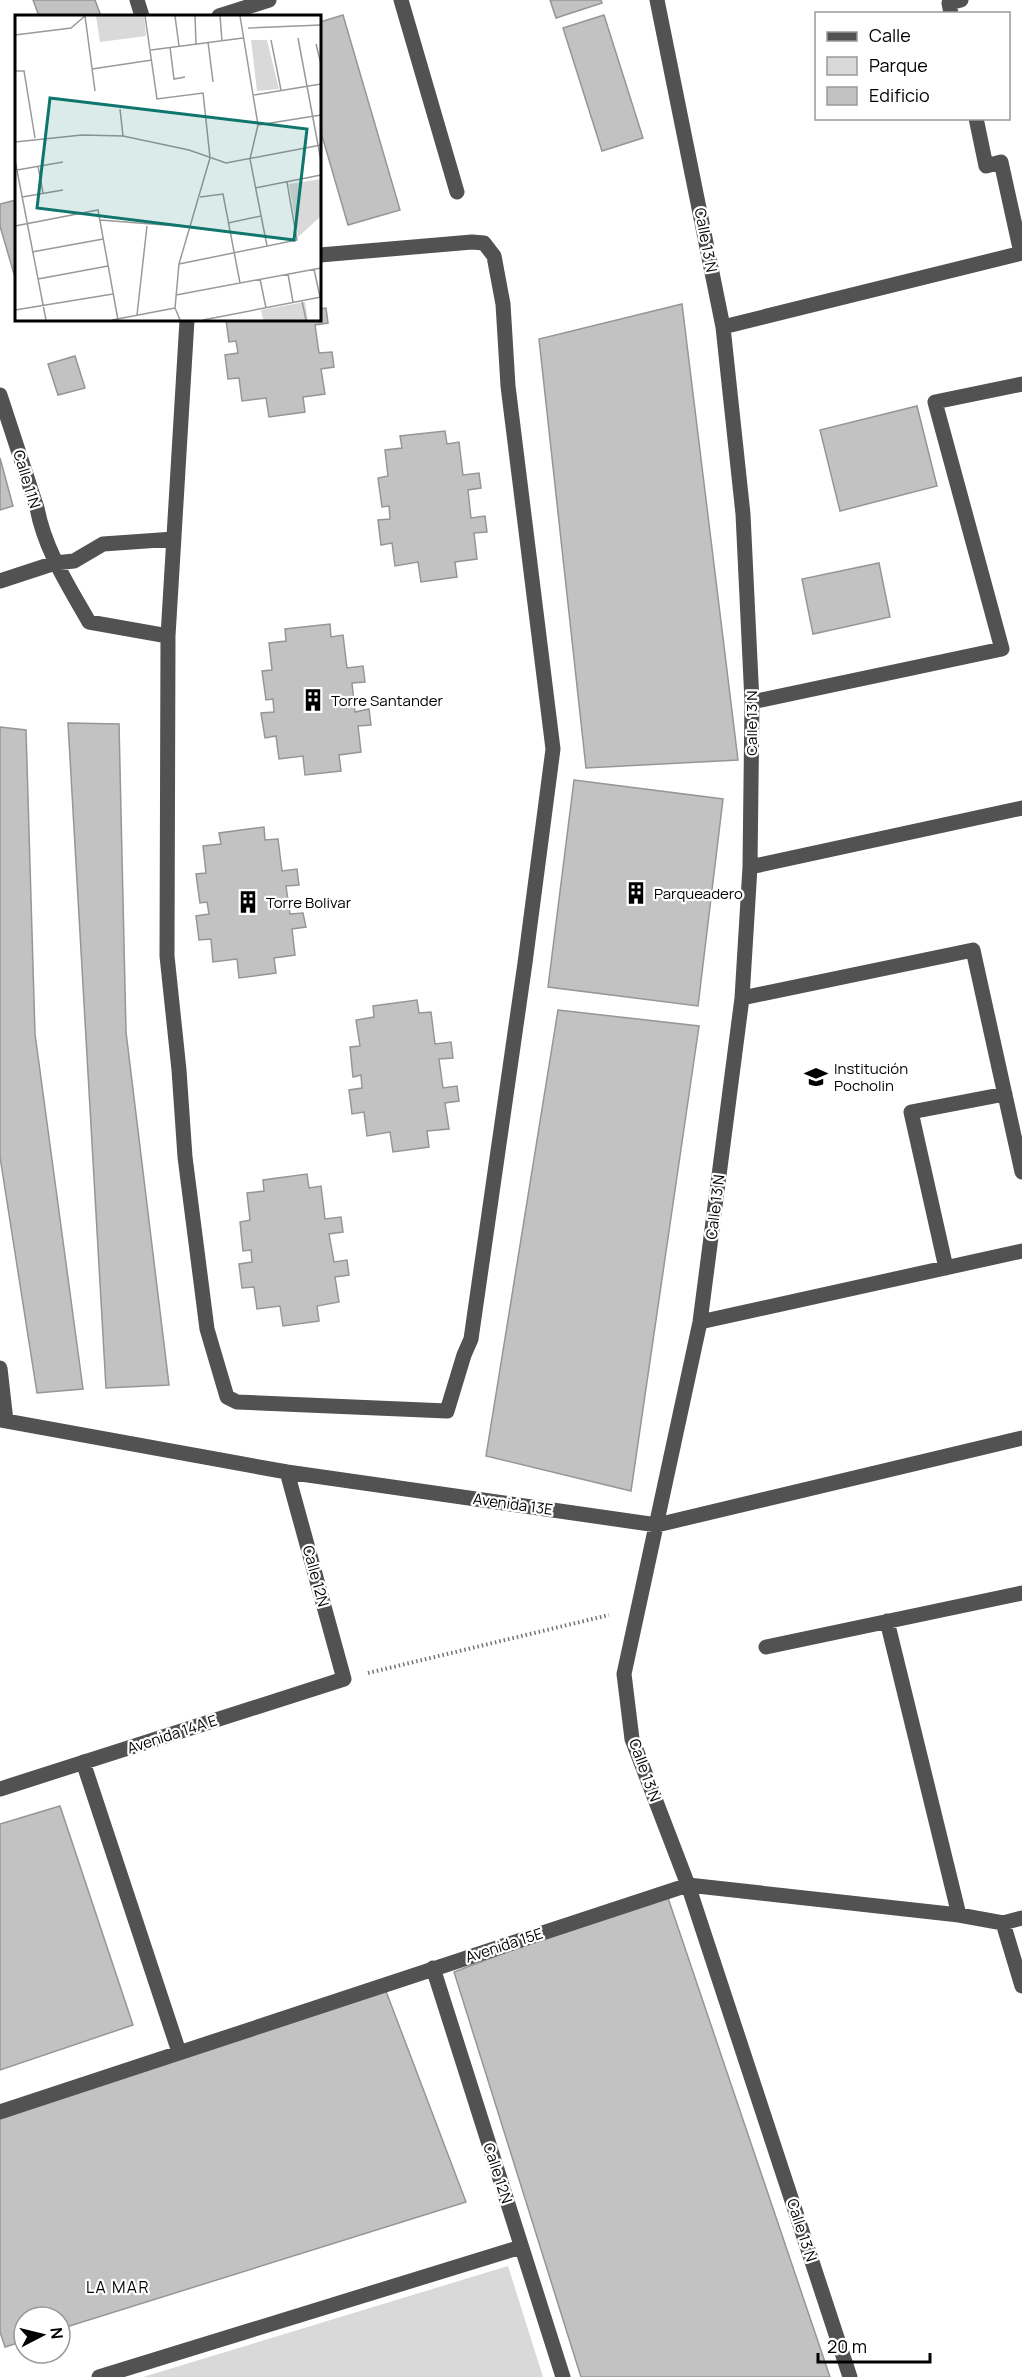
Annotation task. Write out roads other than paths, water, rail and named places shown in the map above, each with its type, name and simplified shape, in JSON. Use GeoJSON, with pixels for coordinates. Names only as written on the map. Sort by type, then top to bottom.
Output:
{"type":"FeatureCollection","features":[{"type":"Feature","properties":{"kind":"street"},"geometry":{"type":"LineString","coordinates":[[136,0],[142,15]]}},
{"type":"Feature","properties":{"kind":"street"},"geometry":{"type":"LineString","coordinates":[[222,15],[269,0]]}},
{"type":"Feature","properties":{"kind":"street"},"geometry":{"type":"LineString","coordinates":[[401,0],[457,192]]}},
{"type":"Feature","properties":{"kind":"street","name":"Calle 13 N"},"geometry":{"type":"LineString","coordinates":[[657,0],[723,327],[743,514],[752,702],[750,867],[742,999],[700,1322],[624,1674],[632,1739],[688,1885],[850,2377]]}},
{"type":"Feature","properties":{"kind":"street"},"geometry":{"type":"LineString","coordinates":[[951,12],[949,3],[961,0]]}},
{"type":"Feature","properties":{"kind":"street"},"geometry":{"type":"LineString","coordinates":[[723,327],[1022,253],[1001,162],[986,166],[976,120]]}},
{"type":"Feature","properties":{"kind":"street"},"geometry":{"type":"LineString","coordinates":[[187,321],[168,636],[166,956],[185,1157],[207,1329],[227,1396],[237,1402],[447,1411],[471,1339],[553,749],[508,386],[503,304],[494,256],[484,243],[472,242],[321,255]]}},
{"type":"Feature","properties":{"kind":"street"},"geometry":{"type":"LineString","coordinates":[[752,702],[1002,649],[935,402],[1022,384]]}},
{"type":"Feature","properties":{"kind":"street","name":"Calle 11N"},"geometry":{"type":"LineString","coordinates":[[0,395],[37,508],[40,525],[55,563],[89,622],[168,636]]}},
{"type":"Feature","properties":{"kind":"street"},"geometry":{"type":"LineString","coordinates":[[0,581],[55,563],[74,561],[104,544],[174,539]]}},
{"type":"Feature","properties":{"kind":"street"},"geometry":{"type":"LineString","coordinates":[[750,867],[1022,808]]}},
{"type":"Feature","properties":{"kind":"street"},"geometry":{"type":"LineString","coordinates":[[742,999],[973,950],[1022,1172]]}},
{"type":"Feature","properties":{"kind":"street"},"geometry":{"type":"LineString","coordinates":[[946,1268],[910,1113],[1005,1094]]}},
{"type":"Feature","properties":{"kind":"street"},"geometry":{"type":"LineString","coordinates":[[700,1322],[1022,1251]]}},
{"type":"Feature","properties":{"kind":"street"},"geometry":{"type":"LineString","coordinates":[[0,1368],[3,1421]]}},
{"type":"Feature","properties":{"kind":"street","name":"Avenida 13E"},"geometry":{"type":"LineString","coordinates":[[3,1421],[287,1472],[657,1525],[1022,1438]]}},
{"type":"Feature","properties":{"kind":"street","name":"Calle 12N"},"geometry":{"type":"LineString","coordinates":[[287,1472],[344,1679]]}},
{"type":"Feature","properties":{"kind":"street"},"geometry":{"type":"LineString","coordinates":[[766,1647],[1022,1593]]}},
{"type":"Feature","properties":{"kind":"street"},"geometry":{"type":"LineString","coordinates":[[887,1621],[959,1915]]}},
{"type":"Feature","properties":{"kind":"street","name":"Avenida 14A E"},"geometry":{"type":"LineString","coordinates":[[0,1788],[344,1679]]}},
{"type":"Feature","properties":{"kind":"street"},"geometry":{"type":"LineString","coordinates":[[83,1762],[178,2052]]}},
{"type":"Feature","properties":{"kind":"street","name":"Avenida 15E"},"geometry":{"type":"LineString","coordinates":[[0,2112],[688,1885],[959,1915],[1003,1923],[1022,1918]]}},
{"type":"Feature","properties":{"kind":"street"},"geometry":{"type":"LineString","coordinates":[[1003,1923],[1022,1986]]}},
{"type":"Feature","properties":{"kind":"street","name":"Calle 12N"},"geometry":{"type":"LineString","coordinates":[[433,1968],[563,2377]]}},
{"type":"Feature","properties":{"kind":"street"},"geometry":{"type":"LineString","coordinates":[[99,2377],[521,2247]]}},
{"type":"Feature","properties":{"kind":"place","name":"Torre Santander"},"geometry":{"type":"Point","coordinates":[313,700]}},
{"type":"Feature","properties":{"kind":"place","name":"Parqueadero"},"geometry":{"type":"Point","coordinates":[636,893]}},
{"type":"Feature","properties":{"kind":"place","name":"Torre Bolivar"},"geometry":{"type":"Point","coordinates":[248,902]}},
{"type":"Feature","properties":{"kind":"place","name":"Institución Pocholin"},"geometry":{"type":"Point","coordinates":[816,1077]}},
{"type":"Feature","properties":{"kind":"district","name":"LA MAR"},"geometry":{"type":"Point","coordinates":[118,2287]}}]}
